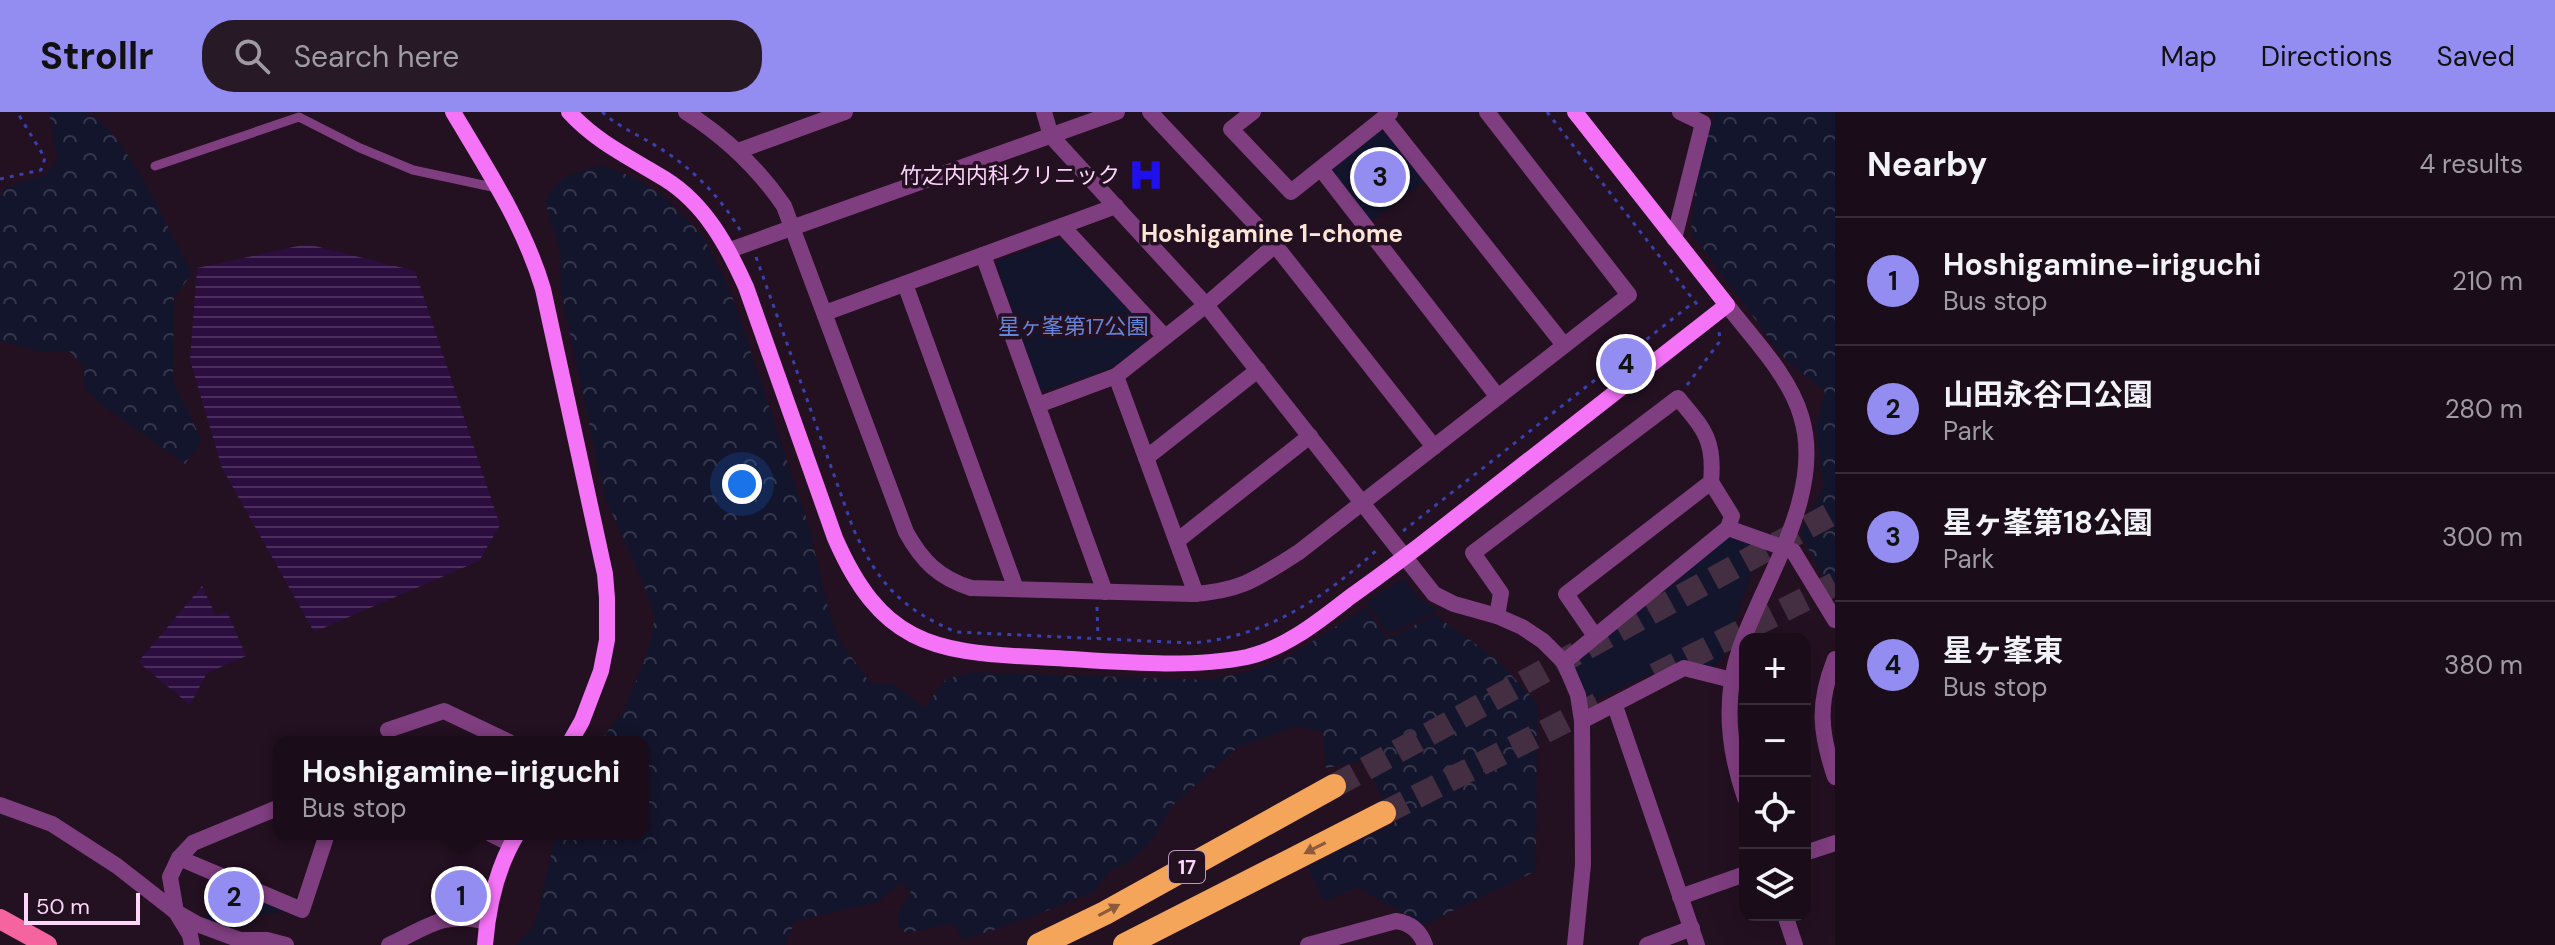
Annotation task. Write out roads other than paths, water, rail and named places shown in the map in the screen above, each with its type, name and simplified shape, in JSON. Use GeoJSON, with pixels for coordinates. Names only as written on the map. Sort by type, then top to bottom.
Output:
{"type":"FeatureCollection","features":[{"type":"Feature","properties":{"kind":"highway","name":"17"},"geometry":{"type":"LineString","coordinates":[[1039,945],[1105,913],[1334,786]]}},
{"type":"Feature","properties":{"kind":"highway","name":"17"},"geometry":{"type":"LineString","coordinates":[[1125,945],[1384,813]]}},
{"type":"Feature","properties":{"kind":"main road"},"geometry":{"type":"LineString","coordinates":[[0,919],[47,945]]}},
{"type":"Feature","properties":{"kind":"street"},"geometry":{"type":"LineString","coordinates":[[453,112],[526,240],[543,289],[605,574],[607,640],[593,696],[573,736]]}},
{"type":"Feature","properties":{"kind":"street"},"geometry":{"type":"LineString","coordinates":[[569,112],[581,126],[611,148],[667,180],[696,204],[730,250],[850,572],[870,601],[906,633],[946,648],[998,656],[1209,662],[1248,657],[1277,647],[1310,627],[1405,557],[1727,305]]}},
{"type":"Feature","properties":{"kind":"street"},"geometry":{"type":"LineString","coordinates":[[686,112],[738,151],[784,206],[898,512],[916,550],[936,573],[971,588],[1196,594],[1219,592],[1251,583],[1299,552],[1629,295],[1487,112]]}},
{"type":"Feature","properties":{"kind":"street"},"geometry":{"type":"LineString","coordinates":[[738,151],[845,112]]}},
{"type":"Feature","properties":{"kind":"street"},"geometry":{"type":"LineString","coordinates":[[1044,112],[1051,136],[1206,305],[1434,594],[1522,627],[1543,641],[1564,662],[1578,695],[1582,721],[1583,865],[1575,945]]}},
{"type":"Feature","properties":{"kind":"street"},"geometry":{"type":"LineString","coordinates":[[730,250],[1117,112]]}},
{"type":"Feature","properties":{"kind":"street"},"geometry":{"type":"LineString","coordinates":[[1150,112],[1275,245],[1434,447]]}},
{"type":"Feature","properties":{"kind":"street"},"geometry":{"type":"LineString","coordinates":[[1253,112],[1231,129],[1291,192],[1388,115],[1564,345]]}},
{"type":"Feature","properties":{"kind":"street"},"geometry":{"type":"LineString","coordinates":[[1575,112],[1727,305],[1793,394],[1802,417],[1808,451],[1806,480],[1740,649],[1732,680],[1730,741],[1739,777]]}},
{"type":"Feature","properties":{"kind":"street"},"geometry":{"type":"LineString","coordinates":[[1674,239],[1703,123],[1680,112]]}},
{"type":"Feature","properties":{"kind":"street"},"geometry":{"type":"LineString","coordinates":[[1321,169],[1498,397]]}},
{"type":"Feature","properties":{"kind":"street"},"geometry":{"type":"LineString","coordinates":[[825,313],[1116,206]]}},
{"type":"Feature","properties":{"kind":"street"},"geometry":{"type":"LineString","coordinates":[[1062,226],[1165,337]]}},
{"type":"Feature","properties":{"kind":"street"},"geometry":{"type":"LineString","coordinates":[[1038,405],[1116,376],[1206,305],[1275,245]]}},
{"type":"Feature","properties":{"kind":"street"},"geometry":{"type":"LineString","coordinates":[[983,255],[1101,592]]}},
{"type":"Feature","properties":{"kind":"street"},"geometry":{"type":"LineString","coordinates":[[905,284],[1016,589]]}},
{"type":"Feature","properties":{"kind":"street"},"geometry":{"type":"LineString","coordinates":[[1146,458],[1258,370]]}},
{"type":"Feature","properties":{"kind":"street"},"geometry":{"type":"LineString","coordinates":[[1116,376],[1196,594]]}},
{"type":"Feature","properties":{"kind":"street"},"geometry":{"type":"LineString","coordinates":[[1497,616],[1501,593],[1473,553],[1678,398],[1705,430],[1711,445],[1711,482],[1732,516],[1728,528],[1564,662]]}},
{"type":"Feature","properties":{"kind":"street"},"geometry":{"type":"LineString","coordinates":[[1177,541],[1310,436]]}},
{"type":"Feature","properties":{"kind":"street"},"geometry":{"type":"LineString","coordinates":[[1595,636],[1566,594],[1711,482]]}},
{"type":"Feature","properties":{"kind":"street"},"geometry":{"type":"LineString","coordinates":[[1728,528],[1793,551],[1835,620]]}},
{"type":"Feature","properties":{"kind":"street"},"geometry":{"type":"LineString","coordinates":[[1835,659],[1827,677],[1822,704],[1822,734],[1835,777]]}},
{"type":"Feature","properties":{"kind":"street"},"geometry":{"type":"LineString","coordinates":[[1582,721],[1684,668],[1732,680]]}},
{"type":"Feature","properties":{"kind":"street"},"geometry":{"type":"LineString","coordinates":[[1615,706],[1697,945]]}},
{"type":"Feature","properties":{"kind":"street"},"geometry":{"type":"LineString","coordinates":[[388,730],[444,711],[496,736]]}},
{"type":"Feature","properties":{"kind":"street"},"geometry":{"type":"LineString","coordinates":[[0,805],[52,824],[197,924],[240,940],[267,940],[286,945]]}},
{"type":"Feature","properties":{"kind":"street"},"geometry":{"type":"LineString","coordinates":[[192,945],[190,935],[176,912],[170,877],[179,858],[193,843],[273,810]]}},
{"type":"Feature","properties":{"kind":"street"},"geometry":{"type":"LineString","coordinates":[[179,858],[302,910],[325,840]]}},
{"type":"Feature","properties":{"kind":"street"},"geometry":{"type":"LineString","coordinates":[[485,945],[487,922],[500,870],[514,840]]}},
{"type":"Feature","properties":{"kind":"street"},"geometry":{"type":"LineString","coordinates":[[1811,851],[1835,843]]}},
{"type":"Feature","properties":{"kind":"street"},"geometry":{"type":"LineString","coordinates":[[1680,897],[1739,876]]}},
{"type":"Feature","properties":{"kind":"street"},"geometry":{"type":"LineString","coordinates":[[389,945],[440,919],[465,916],[487,922]]}},
{"type":"Feature","properties":{"kind":"street"},"geometry":{"type":"LineString","coordinates":[[1308,945],[1396,921],[1405,922],[1416,929],[1425,945]]}},
{"type":"Feature","properties":{"kind":"street"},"geometry":{"type":"LineString","coordinates":[[1787,921],[1795,945]]}},
{"type":"Feature","properties":{"kind":"street"},"geometry":{"type":"LineString","coordinates":[[1647,945],[1692,928]]}},
{"type":"Feature","properties":{"kind":"lane"},"geometry":{"type":"LineString","coordinates":[[155,166],[299,117],[413,170],[497,188]]}},
{"type":"Feature","properties":{"kind":"tunnel"},"geometry":{"type":"LineString","coordinates":[[1334,786],[1835,512]]}},
{"type":"Feature","properties":{"kind":"tunnel"},"geometry":{"type":"LineString","coordinates":[[1655,675],[1835,584]]}},
{"type":"Feature","properties":{"kind":"tunnel"},"geometry":{"type":"LineString","coordinates":[[1384,813],[1601,703]]}},
{"type":"Feature","properties":{"kind":"place","name":"竹之内内科クリニック"},"geometry":{"type":"Point","coordinates":[1146,175]}},
{"type":"Feature","properties":{"kind":"place","name":"星ヶ峯第18公園"},"geometry":{"type":"Point","coordinates":[1380,177]}},
{"type":"Feature","properties":{"kind":"place","name":"星ヶ峯東"},"geometry":{"type":"Point","coordinates":[1626,364]}},
{"type":"Feature","properties":{"kind":"place","name":"Hoshigamine-iriguchi"},"geometry":{"type":"Point","coordinates":[461,896]}},
{"type":"Feature","properties":{"kind":"place","name":"山田永谷口公園"},"geometry":{"type":"Point","coordinates":[234,897]}},
{"type":"Feature","properties":{"kind":"district","name":"Hoshigamine 1-chome"},"geometry":{"type":"Point","coordinates":[1272,233]}},
{"type":"Feature","properties":{"kind":"park label","name":"星ヶ峯第17公園"},"geometry":{"type":"Point","coordinates":[1073,326]}}]}
